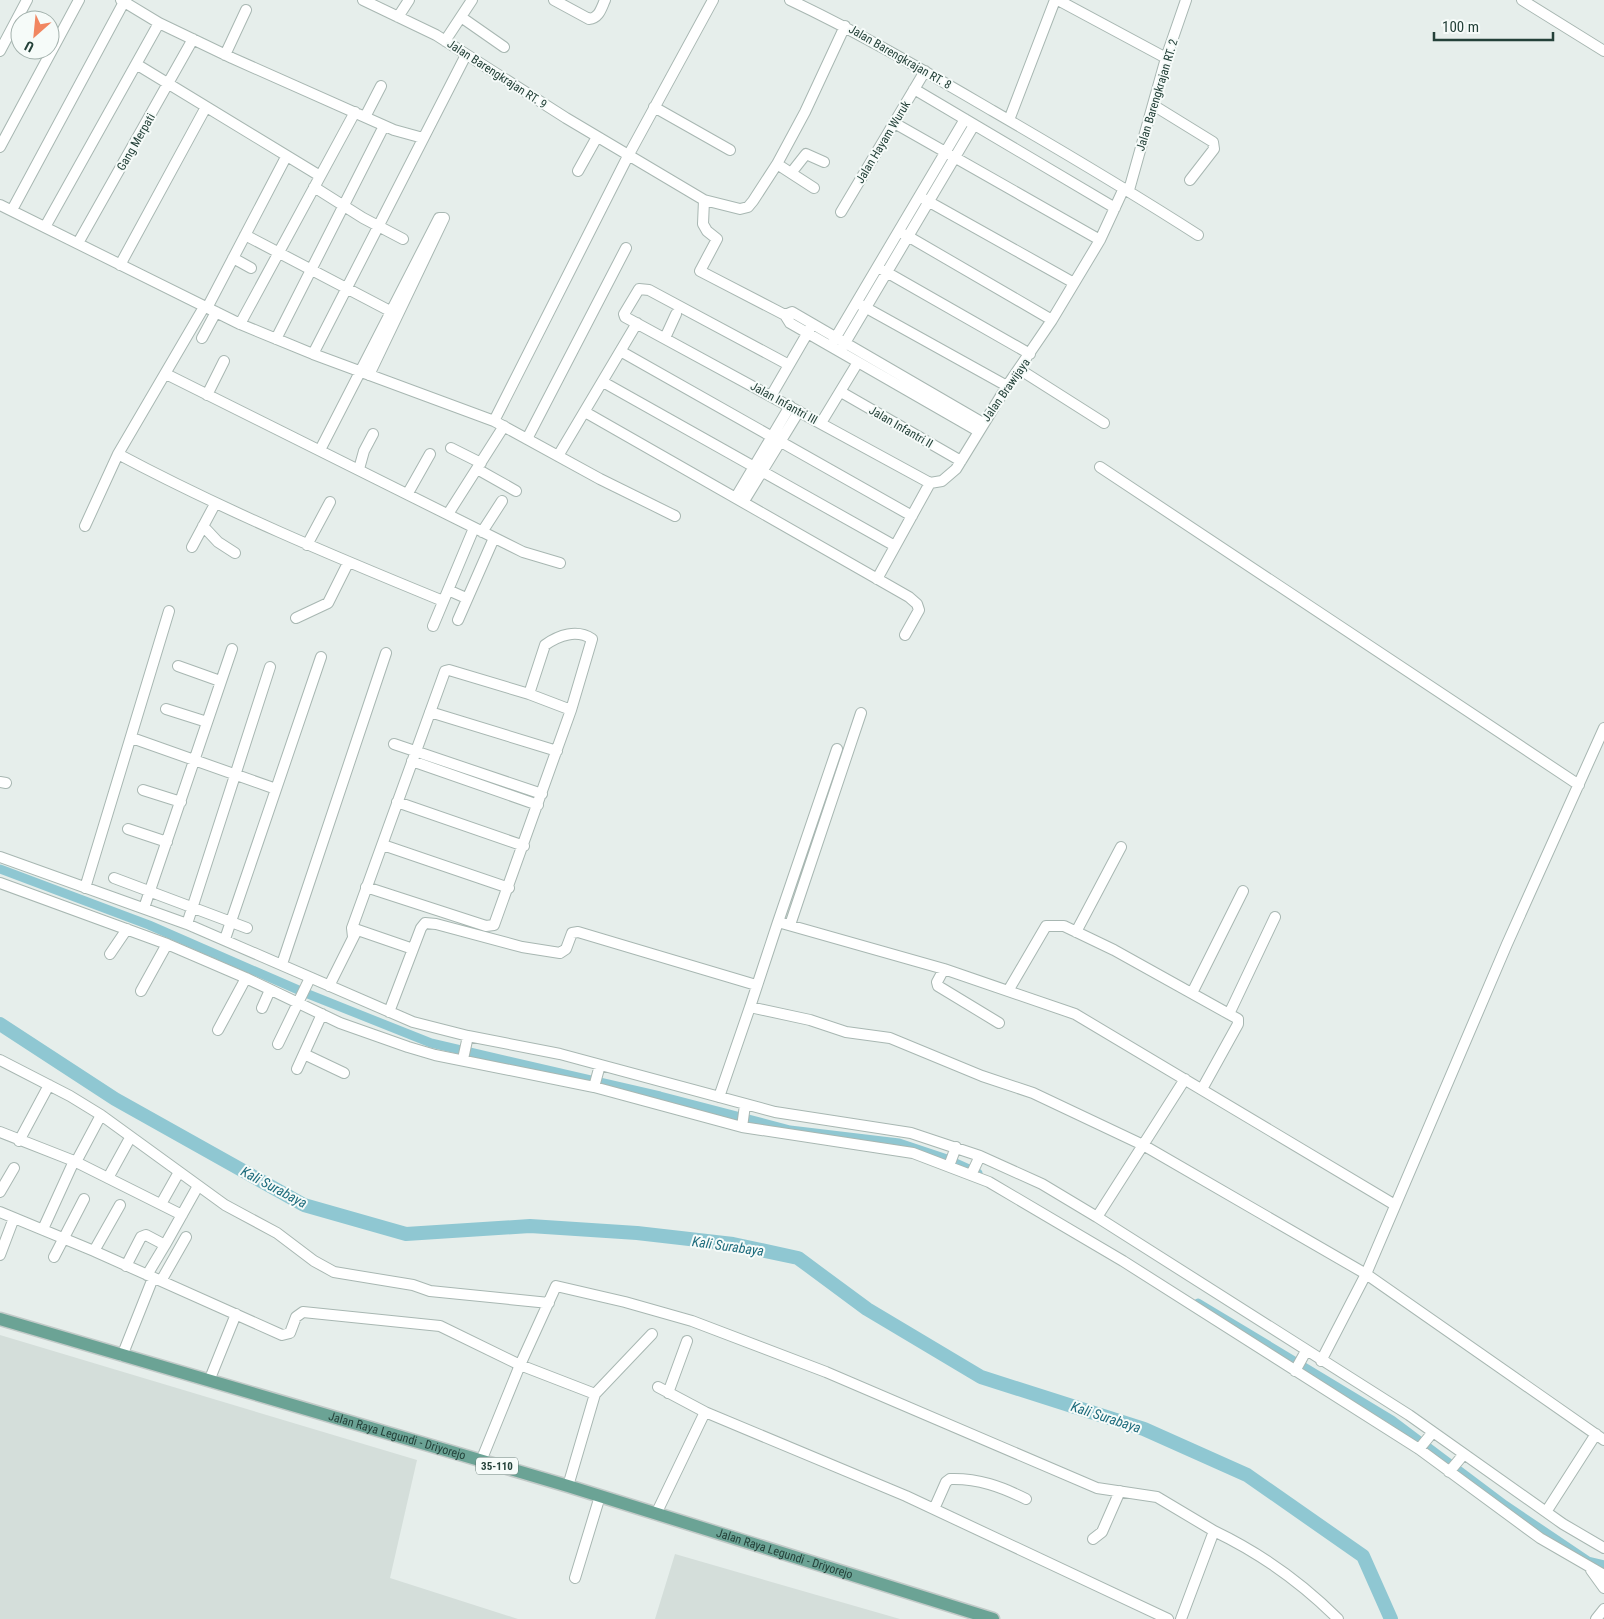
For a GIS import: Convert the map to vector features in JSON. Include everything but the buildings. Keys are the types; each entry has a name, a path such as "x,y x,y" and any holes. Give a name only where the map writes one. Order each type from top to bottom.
{"main road":[{"name":"Jalan Raya Legundi - Driyorejo","path":"0,1319 568,1486 993,1619"}],"street":[{"path":"0,51 27,0"},
{"path":"0,147 79,0"},
{"name":"Jalan Barengkrajan RT. 9","path":"363,0 445,41 597,138 704,200 740,209 748,208 777,164"},
{"path":"398,17 409,0"},
{"path":"445,41 472,0"},
{"path":"554,0 589,19 595,18 605,0"},
{"path":"494,421 628,156 713,0"},
{"name":"Jalan Barengkrajan RT. 8","path":"790,0 845,26 1008,120"},
{"path":"1166,58 1056,0 1008,120 1126,189 1198,236"},
{"name":"Jalan Barengkrajan RT. 2","path":"1126,189 1166,58 1186,0"},
{"path":"1522,0 1604,51"},
{"path":"12,210 122,1 159,23 225,55 384,126 423,138"},
{"path":"225,55 246,10"},
{"path":"461,17 504,48"},
{"path":"45,227 159,23"},
{"path":"814,188 777,164 805,112 845,26"},
{"name":"Gang Merpati","path":"78,243 193,39"},
{"path":"313,354 466,55"},
{"path":"136,64 320,176"},
{"name":"Jalan Hayam Wuruk","path":"841,212 896,124 925,71"},
{"path":"365,117 381,86"},
{"path":"914,89 1115,208"},
{"path":"1153,105 1213,142 1214,149 1190,180"},
{"path":"120,265 206,107"},
{"path":"654,107 730,150"},
{"path":"240,324 355,112"},
{"path":"838,345 970,122"},
{"path":"896,124 1100,240"},
{"path":"276,339 384,126"},
{"path":"578,172 597,138"},
{"path":"791,173 806,154 824,162"},
{"path":"85,526 118,454 166,374 209,309 232,258 286,157"},
{"path":"314,187 378,227 402,239"},
{"name":"Jalan Brawijaya","path":"930,483 942,481 960,461 980,427 1052,320 1100,240 1126,189"},
{"path":"924,199 1074,283"},
{"path":"704,200 703,224 707,231 716,238 700,271 785,315 790,323 810,328 980,427"},
{"path":"0,205 240,324 313,354 494,421 600,479 674,516"},
{"path":"320,450 364,373 444,218 439,218 404,293 390,311 364,373"},
{"path":"904,234 1052,320"},
{"path":"245,235 390,311"},
{"path":"527,438 626,248"},
{"path":"232,258 251,268"},
{"path":"882,270 1030,354"},
{"path":"558,456 622,352 637,323 624,314 642,288 681,306 789,365"},
{"path":"861,305 1007,386"},
{"path":"202,338 209,309"},
{"path":"665,338 676,314"},
{"name":"Jalan Infantri III","path":"637,323 930,483"},
{"path":"770,396 810,328"},
{"path":"838,345 858,362 980,427"},
{"path":"622,352 912,516"},
{"path":"207,395 224,361"},
{"path":"821,423 858,362"},
{"path":"1019,369 1104,423"},
{"path":"166,374 408,493 494,538 534,556 560,563"},
{"path":"603,382 894,546"},
{"name":"Jalan Infantri II","path":"841,392 960,461"},
{"path":"740,499 794,409"},
{"path":"585,412 909,596 919,607 916,617 905,635"},
{"path":"448,514 504,426"},
{"path":"359,470 364,450 374,434"},
{"path":"451,448 516,492"},
{"path":"118,454 216,504 348,563 443,601"},
{"path":"408,493 430,454"},
{"path":"1100,467 1578,785"},
{"path":"877,579 930,483"},
{"path":"434,626 448,590 478,530 502,501"},
{"path":"307,544 330,502"},
{"path":"192,547 216,504"},
{"path":"203,526 218,542 235,553"},
{"path":"458,620 466,598 494,538"},
{"path":"296,618 328,603 348,563"},
{"path":"448,590 466,598"},
{"path":"85,888 169,611"},
{"path":"369,887 491,926 496,920 571,710 593,641 591,637 567,634 545,644 529,694"},
{"path":"144,908 232,649"},
{"path":"282,964 386,653"},
{"path":"226,939 320,657"},
{"path":"178,666 220,681"},
{"path":"187,924 270,666"},
{"path":"329,986 354,931 446,670 529,694 571,710"},
{"path":"166,709 207,722"},
{"path":"430,712 557,751"},
{"path":"790,926 861,713"},
{"path":"1322,1361 1366,1274 1507,944 1604,728"},
{"path":"132,738 194,762 276,789"},
{"path":"394,744 414,757 540,800"},
{"path":"719,1097 837,749"},
{"path":"143,790 181,802"},
{"path":"398,802 524,846"},
{"path":"128,829 167,842"},
{"path":"383,845 509,888"},
{"path":"1076,932 1121,847"},
{"path":"0,857 226,939 282,964 306,978 413,1022 467,1040 560,1054 599,1068 719,1097 744,1108 911,1133 979,1157 1042,1184 1097,1217 1304,1354 1322,1361 1409,1415 1431,1434 1462,1456 1591,1543 1604,1548"},
{"path":"114,878 247,928"},
{"path":"0,883 167,944 246,978 340,1023 408,1047 435,1055 464,1058 595,1087 742,1126 913,1153 972,1173 1017,1197 1296,1369 1420,1448 1540,1538 1590,1569 1604,1575"},
{"path":"1192,993 1243,891"},
{"path":"1229,1014 1275,917"},
{"path":"778,922 1009,989 1075,1014 1185,1079 1204,1086 1395,1205"},
{"path":"390,1012 420,928 425,923 436,924 522,947 560,953 566,949 572,933 576,931 756,985"},
{"path":"1009,989 1045,926 1059,925 1114,950 1229,1014 1239,1022 1204,1086"},
{"path":"110,954 127,929"},
{"path":"354,931 413,949"},
{"path":"141,991 167,944"},
{"path":"944,969 937,982 938,986 998,1023"},
{"path":"218,1030 246,978"},
{"path":"278,1044 298,1002 306,978"},
{"path":"262,1008 270,990"},
{"path":"750,1007 810,1020 846,1032 890,1038 982,1076 1033,1093 1143,1145 1366,1274 1600,1437 1546,1512"},
{"path":"297,1070 322,1014"},
{"path":"464,1058 467,1040"},
{"path":"304,1054 344,1073"},
{"path":"0,1060 101,1115 130,1138 225,1205 277,1233 314,1261 334,1272 356,1278 386,1280 439,1292 549,1303"},
{"path":"595,1087 599,1068"},
{"path":"1097,1217 1185,1079"},
{"path":"19,1141 49,1085"},
{"path":"742,1126 744,1108"},
{"path":"43,1229 75,1162 101,1115"},
{"path":"0,1132 19,1141 36,1144 182,1215"},
{"path":"108,1178 130,1138"},
{"path":"949,1165 955,1150"},
{"path":"972,1173 979,1157"},
{"path":"0,1192 14,1168"},
{"path":"161,1204 179,1172"},
{"path":"122,1356 154,1278 165,1245 198,1186"},
{"path":"54,1257 62,1238 84,1200"},
{"path":"94,1251 120,1205"},
{"path":"0,1212 94,1251 282,1335 290,1332 296,1317 303,1312 440,1326 520,1365 595,1394"},
{"path":"0,1255 14,1218"},
{"path":"126,1266 144,1235 165,1245"},
{"path":"154,1278 186,1237"},
{"path":"481,1461 520,1365 557,1286 692,1322 826,1372 1097,1488 1157,1496 1214,1531 1265,1558 1292,1576 1338,1619"},
{"path":"209,1381 236,1314"},
{"path":"568,1486 595,1394 652,1334"},
{"path":"668,1393 687,1341"},
{"path":"1296,1369 1304,1354"},
{"path":"658,1387 705,1412 934,1509 1168,1619"},
{"path":"656,1514 705,1412"},
{"path":"1420,1448 1431,1434"},
{"path":"1450,1471 1462,1456"},
{"path":"934,1509 946,1482 950,1479 983,1482 1005,1489 1026,1499"},
{"path":"1093,1539 1102,1532 1120,1491"},
{"path":"575,1578 600,1496"},
{"path":"1181,1619 1214,1531"},
{"path":"1590,1569 1604,1588"},
{"path":"1596,1619 1604,1609"}],"shaded area":[{"path":"0,1335 417,1460 390,1578 518,1619 0,1619"},
{"path":"675,1554 900,1619 655,1619"}],"waterway":[{"path":"0,869 149,925 303,992 431,1043 660,1096 790,1130 899,1143 947,1159 978,1173"},
{"name":"Kali Surabaya","path":"0,1024 115,1099 304,1205 406,1234 530,1226 637,1233 733,1244 798,1258 867,1309 981,1377 1144,1429 1247,1475 1363,1556 1391,1619"},
{"path":"1198,1303 1392,1420 1505,1505 1588,1561 1604,1565"}]}
